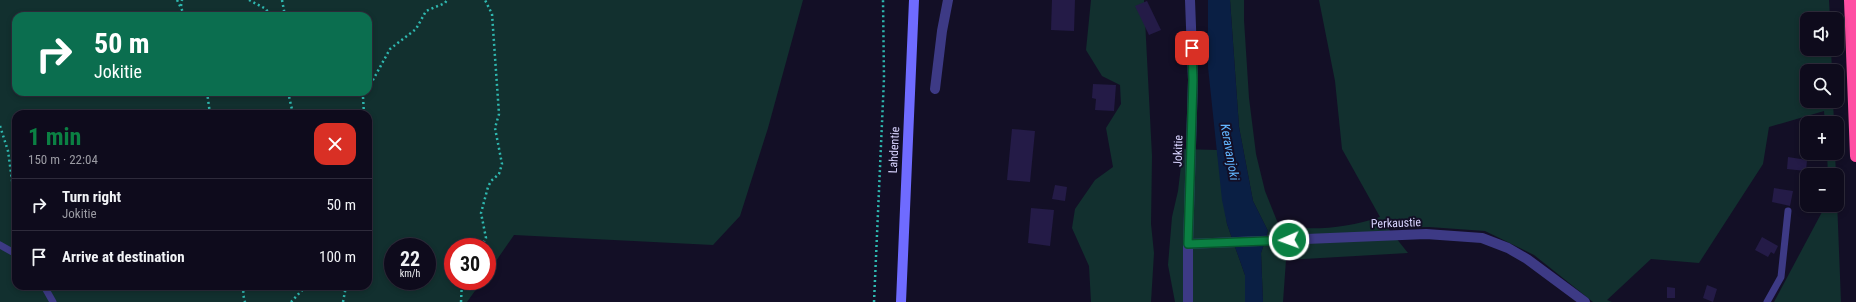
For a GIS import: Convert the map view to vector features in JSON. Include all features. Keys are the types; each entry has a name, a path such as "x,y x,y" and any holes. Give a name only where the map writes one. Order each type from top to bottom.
{"highway":[{"path":"1850,0 1856,156"}],"main road":[{"name":"Lahdentie","path":"901,302 914,0"}],"street":[{"path":"935,89 942,31 948,0"},
{"name":"Jokitie","path":"1188,302 1188,244 1193,80 1190,0"},
{"name":"Perkaustie","path":"1188,244 1426,234 1482,238 1508,248 1527,259 1585,302"}],"lane":[{"path":"1767,302 1781,277 1788,211"},
{"path":"0,245 12,252"},
{"path":"46,290 53,302"}],"path":[{"path":"177,0 183,12"},
{"path":"180,7 182,0"},
{"path":"249,0 266,9 268,12"},
{"path":"282,0 284,12"},
{"path":"372,82 390,50 416,29 426,11 445,3 447,0"},
{"path":"485,0 492,14 499,114 495,128 502,164 498,174 491,181 488,187 481,213 486,238"},
{"name":"Lahdentie","path":"874,302 884,78 883,0"},
{"path":"208,96 209,110"},
{"path":"289,96 292,110"},
{"path":"364,96 364,110"},
{"path":"0,126 8,151 12,180"},
{"path":"244,290 245,302"},
{"path":"291,302 302,290"},
{"path":"343,302 345,290"},
{"path":"461,302 462,290"}],"green space":[{"path":"0,0 803,0 768,128 740,216 713,245 514,235 496,261 496,238 444,238 444,290 476,290 467,302 0,302"},
{"path":"1091,0 1144,0 1152,156 1151,224 1154,253 1151,302 1091,302 1089,266 1072,228 1075,209 1095,180 1113,167 1106,128 1121,104 1120,85 1102,76 1086,50"},
{"path":"1230,0 1244,0 1249,98 1256,154 1265,191 1279,226 1292,228 1330,228 1355,224 1380,217 1342,149 1335,81 1319,0 1829,0 1830,12 1800,12 1800,56 1831,56 1832,64 1800,64 1800,108 1833,108 1834,116 1824,116 1824,111 1807,116 1800,116 1800,118 1769,127 1763,164 1699,263 1651,259 1607,300 1612,302 1593,302 1534,255 1485,231 1429,227 1388,228 1408,253 1286,260 1283,302 1263,302 1261,253 1268,231 1253,201 1239,127"},
{"path":"1181,149 1217,150 1227,224 1245,275 1245,302 1175,302 1168,265 1172,217 1178,191 1181,166"},
{"path":"1827,160 1835,160 1836,168 1828,168"},
{"path":"1822,212 1837,212 1841,302 1774,302"}],"water":[{"name":"Keravanjoki","path":"1208,0 1230,0 1239,127 1253,201 1268,231 1261,253 1263,302 1245,302 1245,275 1227,224 1222,200 1208,67"}],"building":[{"path":"1052,0 1075,0 1074,31 1051,30"},
{"path":"1147,1 1161,30 1149,35 1135,6"},
{"path":"1093,84 1116,85 1114,111 1095,110 1096,99 1092,98"},
{"path":"1012,129 1035,131 1030,182 1007,180"},
{"path":"1788,157 1807,160 1806,168 1800,168 1800,170 1787,169"},
{"path":"1055,185 1067,187 1065,201 1052,199"},
{"path":"1774,188 1793,191 1790,206 1772,202"},
{"path":"1031,208 1054,210 1050,246 1028,243"},
{"path":"1762,237 1778,246 1774,254 1771,252 1768,257 1755,250"},
{"path":"1707,285 1717,289 1713,302 1703,298"},
{"path":"1667,287 1675,288 1675,298 1667,298"}],"route":[{"path":"1192,48 1193,80 1188,244 1289,240"}]}
